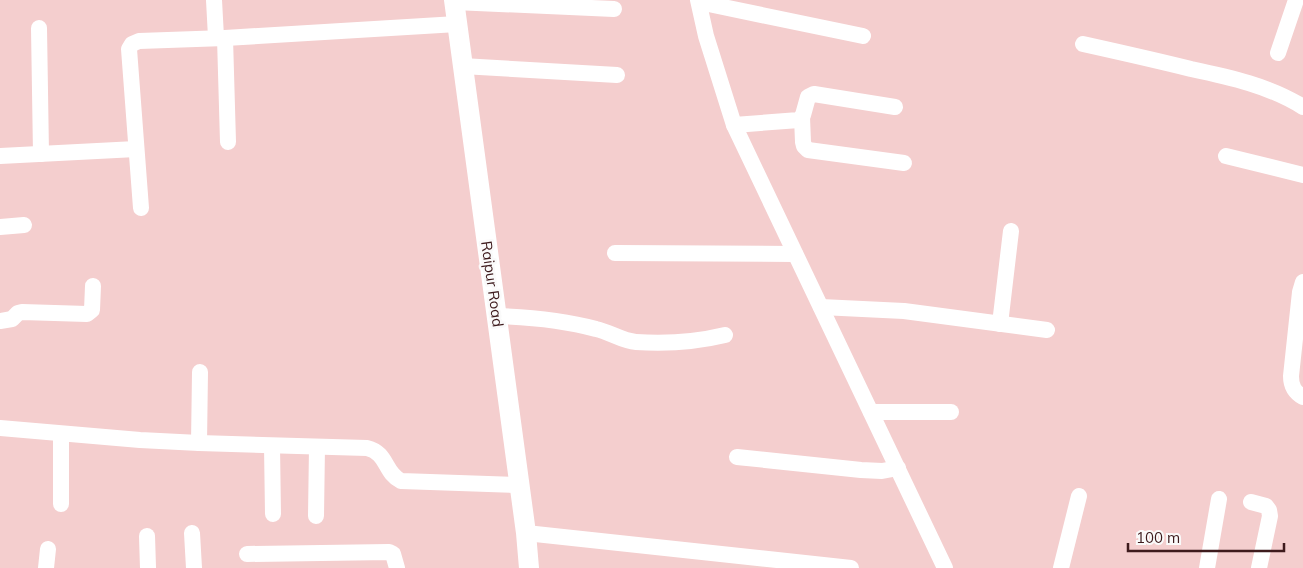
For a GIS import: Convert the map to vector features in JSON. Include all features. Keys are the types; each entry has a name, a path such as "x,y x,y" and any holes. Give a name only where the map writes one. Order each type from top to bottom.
{"main road":[{"name":"Raipur Road","path":"454,1 526,533 529,568"}],"street":[{"path":"214,0 221,38 228,142"},
{"path":"1278,53 1296,0"},
{"path":"454,1 614,9"},
{"path":"863,36 698,1 706,36 734,126 945,568"},
{"path":"141,208 129,49 132,44 139,41 456,24"},
{"path":"40,28 41,154"},
{"path":"1082,44 1220,75 1263,88 1303,107"},
{"path":"462,66 617,75"},
{"path":"895,107 814,94 808,96 802,117 803,142 808,150 904,163"},
{"path":"734,126 794,121 802,117"},
{"path":"0,156 136,149"},
{"path":"1226,156 1303,175"},
{"path":"0,227 24,225"},
{"path":"1000,324 1011,231"},
{"path":"615,253 795,254"},
{"path":"1303,282 1300,292 1291,382 1295,392 1303,397"},
{"path":"0,321 12,319 22,312 87,314 92,310 93,286"},
{"path":"821,307 904,311 1047,330"},
{"path":"496,316 554,320 597,329 619,338 636,342 696,341 724,335"},
{"path":"199,443 200,372"},
{"path":"871,412 951,412"},
{"path":"0,428 199,443 367,448 377,451 394,476 401,481 519,484"},
{"path":"61,434 61,504"},
{"path":"272,446 273,514"},
{"path":"316,516 317,447"},
{"path":"737,457 861,470 882,471 898,468"},
{"path":"1061,568 1079,496"},
{"path":"1207,568 1219,499"},
{"path":"1251,502 1266,506 1270,516 1259,568"},
{"path":"192,533 194,568"},
{"path":"526,533 789,565 850,568"},
{"path":"147,536 148,568"},
{"path":"46,568 48,549"},
{"path":"247,554 389,552 393,554 397,568"}]}
